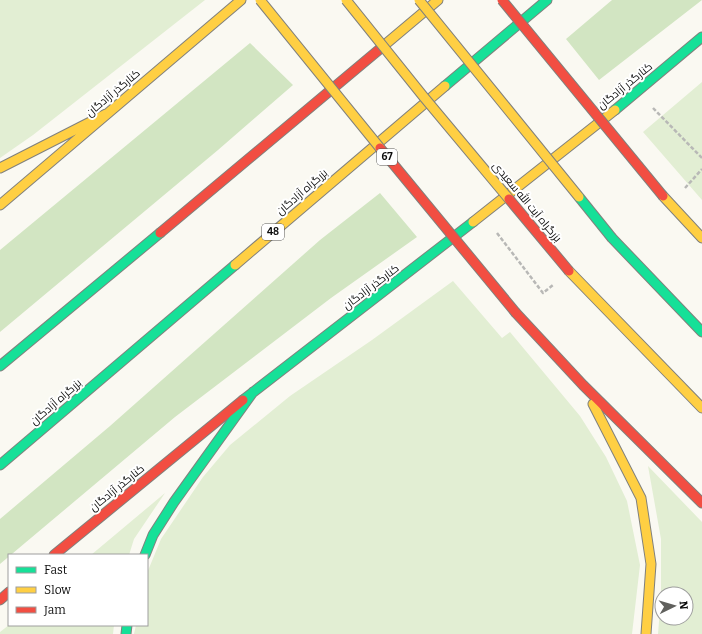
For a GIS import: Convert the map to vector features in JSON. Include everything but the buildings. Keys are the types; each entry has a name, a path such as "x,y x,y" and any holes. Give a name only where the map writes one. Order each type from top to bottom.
{"main road":[{"name":"کنارگذر آزادگان","path":"0,205 241,0"},
{"name":"67","path":"260,0 329,87 516,313 583,385"},
{"name":"بزرگراه آیت الله سعیدی","path":"346,0 423,96 569,271 702,408"},
{"path":"420,0 612,238 702,332"},
{"path":"0,366 438,0"},
{"path":"502,0 663,196 702,238"},
{"name":"بزرگراه آزادگان","path":"0,466 345,170 547,0"},
{"name":"کنارگذر آزادگان","path":"55,554 253,392 483,215 638,92 702,37"},
{"path":"0,168 106,114"},
{"path":"583,385 702,503"},
{"path":"583,385 620,454 641,498 651,564 646,634"},
{"path":"145,554 153,535 174,502 253,392"},
{"path":"0,600 8,593"}],"path":[{"path":"638,92 702,158"},
{"path":"483,215 544,293"}],"green space":[{"path":"0,0 205,0 33,135 0,158"},
{"path":"612,0 702,0 599,80 566,39"},
{"path":"250,43 293,85 218,150 0,332 0,250"},
{"path":"702,82 702,200 643,132"},
{"path":"380,193 417,237 331,298 175,417 12,554 8,554 8,557 0,564 0,519 110,426 320,240"},
{"path":"453,281 502,338 510,332 580,416 606,457 627,501 640,565 632,634 134,634 136,626 148,626 148,571 161,539 203,477 230,445 290,396 372,340"},
{"path":"648,466 702,522 702,634 658,634 659,626 694,626 694,586 661,586 661,539"},
{"path":"165,493 134,539 129,554 92,554"},
{"path":"8,626 114,626 113,634 0,634 0,632"}],"traffic: fast":[{"path":"445,86 547,0"},
{"path":"615,110 702,37"},
{"path":"579,197 612,238"},
{"path":"243,400 473,222"},
{"path":"0,366 160,233"},
{"path":"612,238 702,332"},
{"path":"0,465 235,265"},
{"path":"145,554 153,535 174,502 253,392"},
{"path":"126,634 127,626"}],"traffic: slow":[{"path":"0,205 241,0"},
{"path":"260,0 380,148"},
{"path":"346,0 423,96 509,199"},
{"path":"419,0 579,197"},
{"path":"381,48 438,0"},
{"path":"235,265 445,86"},
{"path":"473,222 615,110"},
{"path":"0,168 106,114"},
{"path":"663,196 702,238"},
{"path":"569,271 702,408"},
{"path":"593,404 641,498 651,564 646,634"}],"traffic: jam":[{"path":"502,0 663,196"},
{"path":"160,233 381,48"},
{"path":"380,148 516,313"},
{"path":"509,199 569,271"},
{"path":"516,313 583,385 702,503"},
{"path":"55,554 243,400"},
{"path":"0,600 8,593"}]}
